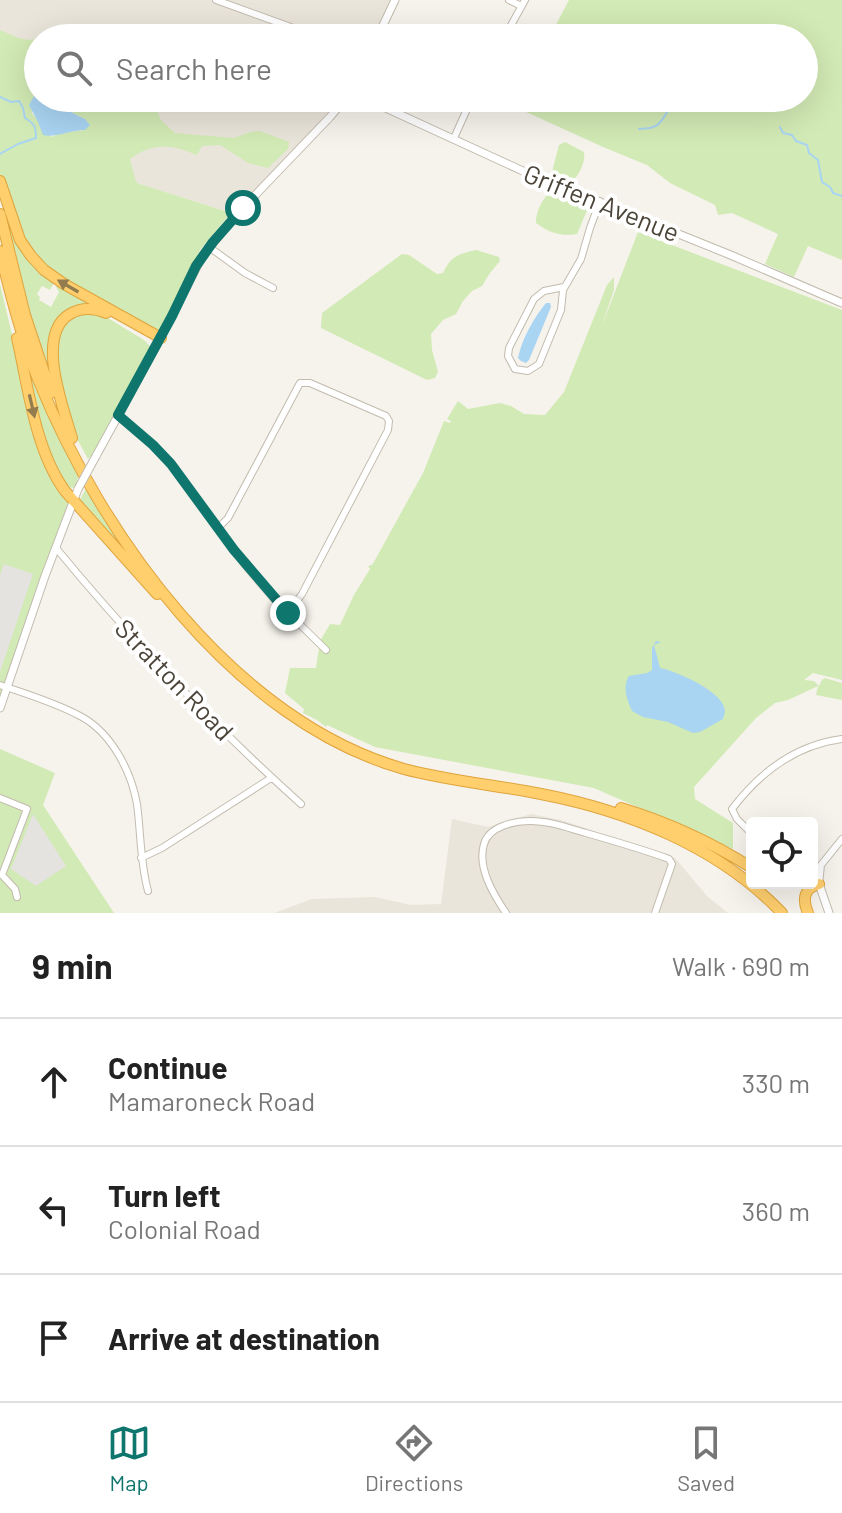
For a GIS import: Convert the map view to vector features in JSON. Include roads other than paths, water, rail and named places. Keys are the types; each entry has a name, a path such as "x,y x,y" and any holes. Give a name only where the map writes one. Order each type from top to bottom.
{"highway":[{"path":"0,181 20,240 44,270 159,340"},
{"path":"0,214 32,341 72,438 114,513 171,593 226,654 266,689 341,738 400,761 536,786 621,808 691,834 746,864"},
{"path":"0,251 20,327 38,379 79,465 139,561 201,637 233,669 313,730 354,751 405,769 556,797 643,823 723,864 782,913"},
{"path":"6,275 8,301 43,448 58,481 176,616 201,637"},
{"path":"72,438 57,386 53,351 55,334 62,320 79,310 98,310 159,340"},
{"path":"621,808 696,841 746,873"},
{"path":"764,889 790,913"},
{"path":"808,913 804,900 809,889"}],"street":[{"path":"216,0 284,24"},
{"path":"384,24 395,0"},
{"path":"509,0 523,3 512,24"},
{"path":"0,708 4,686 73,500 196,266 239,212 334,112"},
{"name":"Griffen Avenue","path":"396,112 525,172 842,303"},
{"path":"454,138 466,112"},
{"path":"564,287 544,291 534,299 509,348 508,356 515,369 528,371 539,364 561,310 564,287 581,259 600,201"},
{"path":"209,247 245,273 273,288"},
{"path":"218,528 228,518 300,383 305,382 383,414 389,421 388,430 358,489 302,594 288,613"},
{"path":"118,415 171,464 245,565 326,650"},
{"name":"Stratton Road","path":"56,548 122,626 271,778 301,804"},
{"path":"4,686 83,718 100,730 121,758 134,793 148,891"},
{"path":"746,828 732,809 759,778 778,763 814,744 842,739"},
{"path":"141,858 162,848 271,778"},
{"path":"0,798 27,809 2,875 15,889 17,897"},
{"path":"506,913 485,873 482,854 485,839 495,829 529,820 552,823 669,859 672,864 655,913"},
{"path":"818,865 842,839"},
{"path":"818,886 829,913"}],"water":[{"path":"33,112 71,112 90,125 85,130 43,135"},
{"path":"546,303 550,303 551,307 526,363 518,358 520,351 529,329"},
{"path":"656,641 661,642 654,645 660,668 686,677 714,694 724,707 723,719 693,733 632,711 626,694 627,680 629,676 652,670 652,648"}],"waterway":[{"path":"0,97 11,102 19,101 25,118 36,131 36,138 0,154"},
{"path":"639,129 656,126 667,112"},
{"path":"780,127 783,133 807,145 809,153 818,160 822,182 833,193 842,196"}]}
